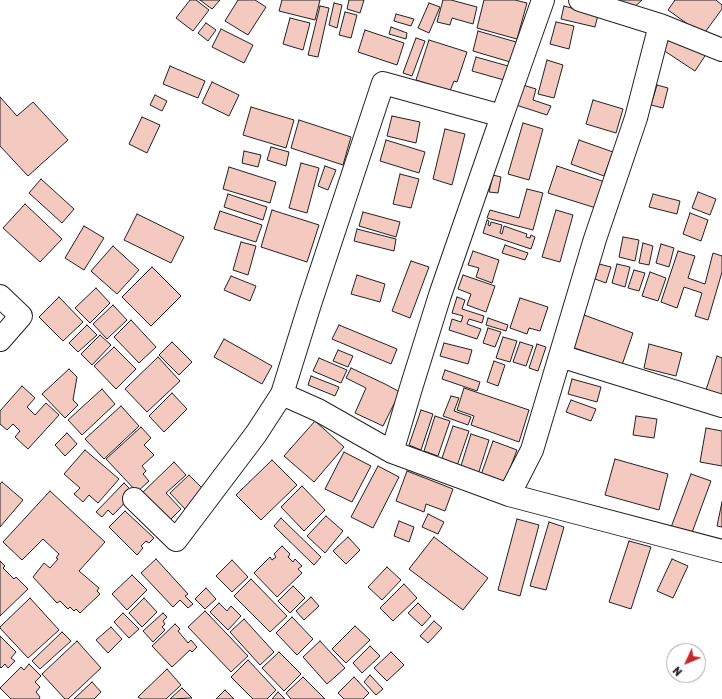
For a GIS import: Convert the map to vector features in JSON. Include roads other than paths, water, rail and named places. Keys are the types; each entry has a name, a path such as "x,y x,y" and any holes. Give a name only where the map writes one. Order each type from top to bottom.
{"street":[{"path":"392,452 440,295 543,0"},
{"path":"580,0 660,25 722,50"},
{"path":"509,495 532,450 595,239 636,118 660,25"},
{"path":"134,499 176,540 256,434 282,394 383,83 502,116"},
{"path":"0,296 21,316 0,340"},
{"path":"560,356 722,406"},
{"path":"282,394 318,410 392,452 509,495 722,551"}]}
